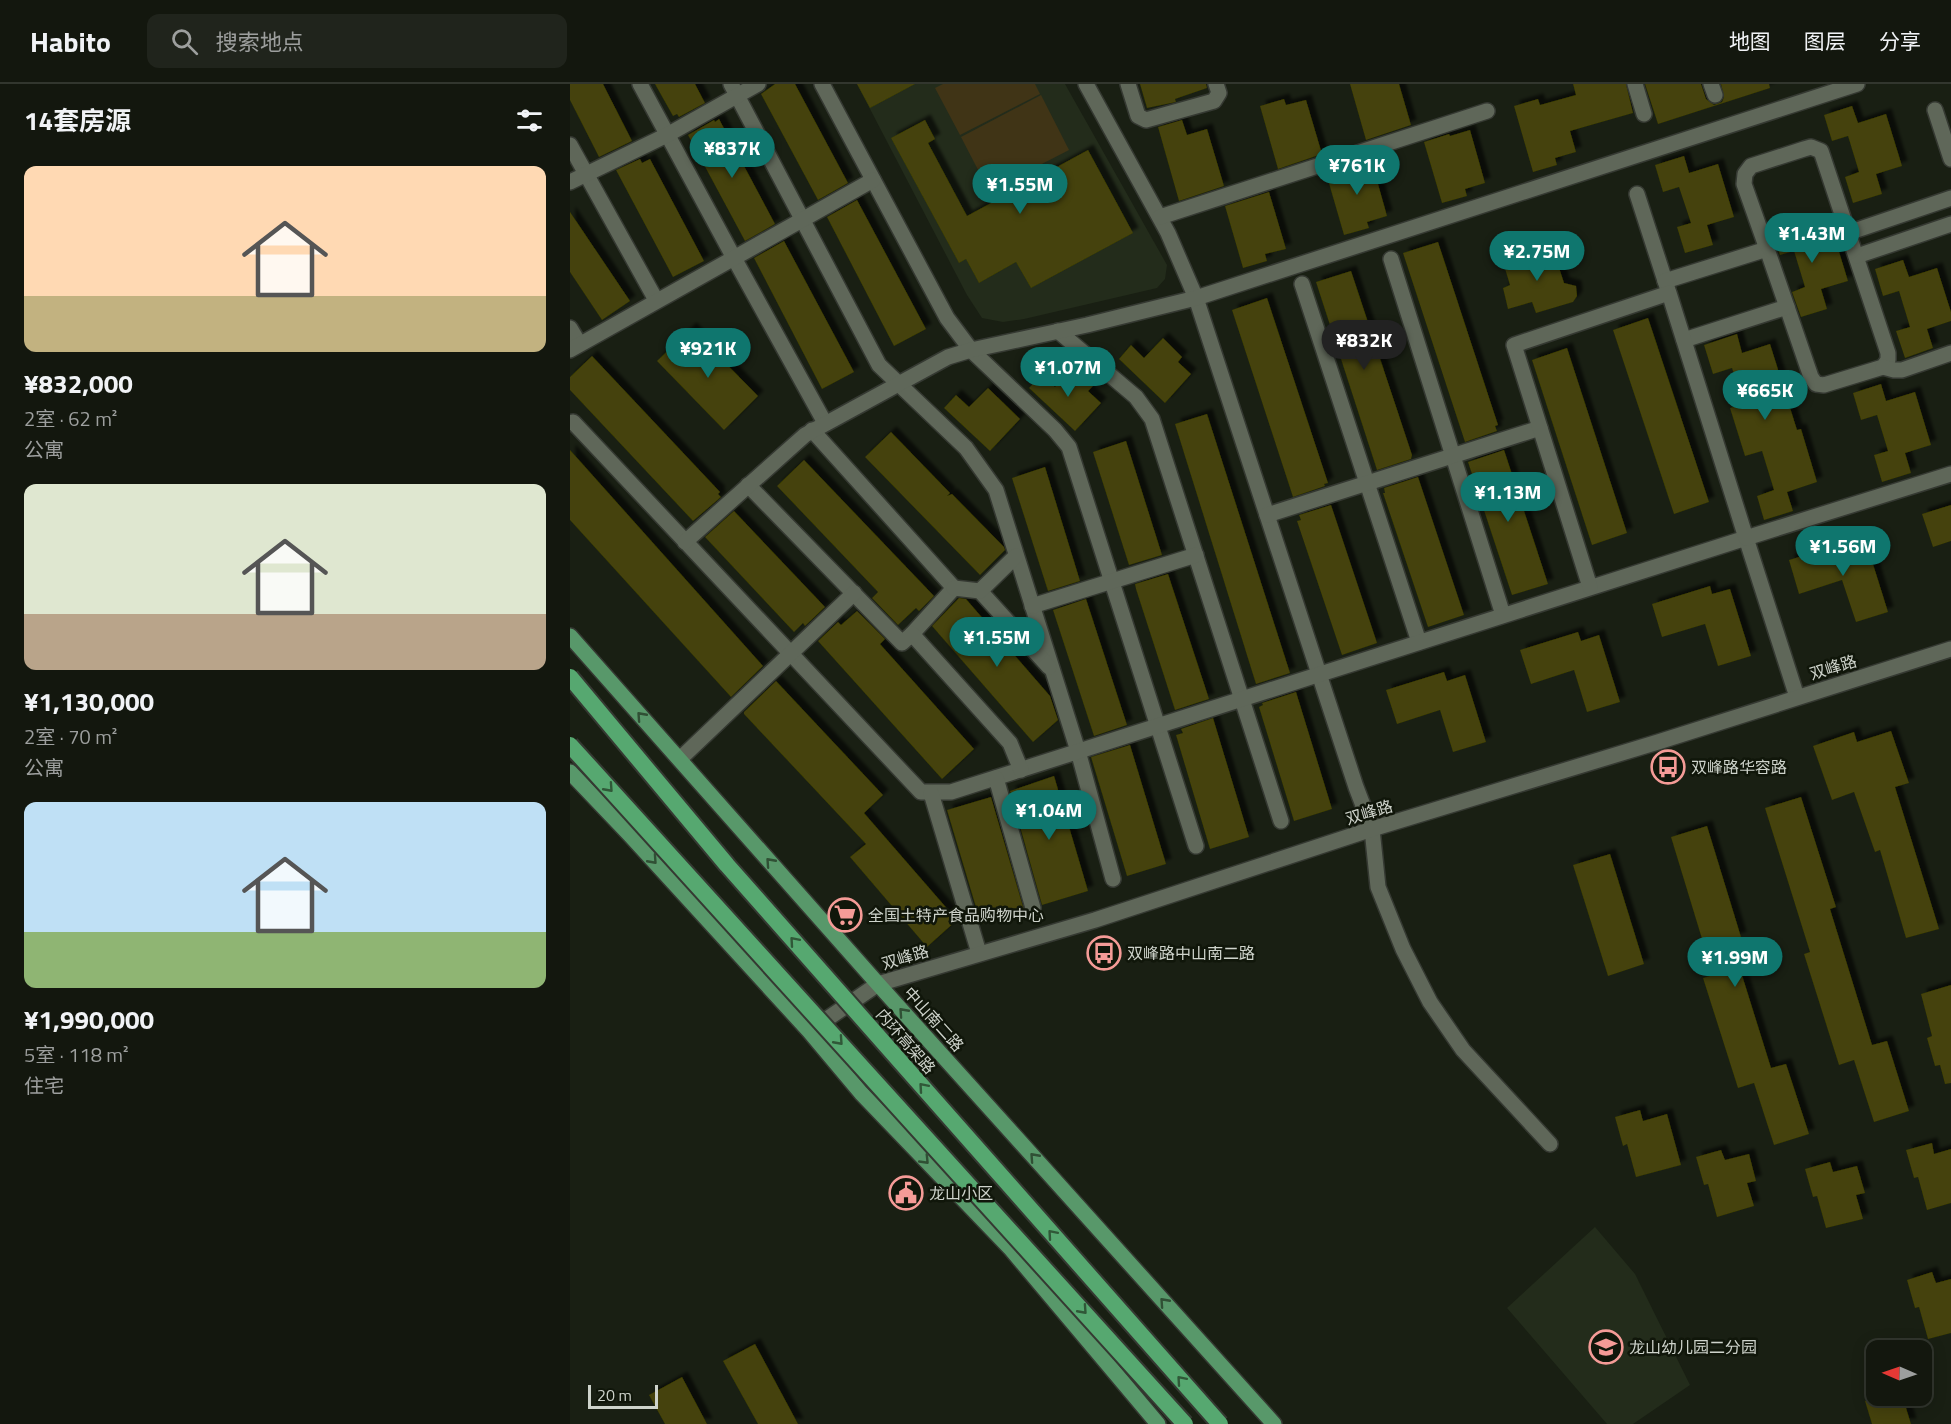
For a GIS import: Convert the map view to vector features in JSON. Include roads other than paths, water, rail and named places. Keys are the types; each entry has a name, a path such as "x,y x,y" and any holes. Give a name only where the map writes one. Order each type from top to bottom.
{"highway":[{"name":"内环高架路","path":"570,677 727,865 1220,1424"},
{"path":"570,745 1185,1424"}],"main road":[{"name":"中山南二路","path":"570,636 878,984 1274,1424"},
{"path":"570,772 809,1031 861,1093 1010,1248 1158,1424"}],"street":[{"path":"640,84 734,258 819,426 954,588 980,591 1052,671"},
{"path":"570,182 667,135 734,90 758,84"},
{"path":"822,84 946,318 971,350 1055,430 1069,447 1196,846"},
{"path":"1086,84 1160,218 1183,264 1196,298 1372,829 1378,887 1403,949 1430,1002 1463,1050 1550,1144"},
{"path":"1128,84 1138,116 1146,120 1214,100 1219,93 1216,84"},
{"path":"1635,84 1644,114"},
{"path":"685,542 748,484 819,426 948,357 1196,298 1857,84"},
{"path":"734,90 879,365 966,448 996,490 1078,751 1113,879"},
{"path":"1935,110 1951,159"},
{"path":"1160,218 1487,111"},
{"path":"570,145 656,300"},
{"path":"1883,367 1888,360 1888,353 1821,151 1812,147 1804,148 1750,166 1745,174 1744,184 1811,377 1816,384 1824,385 1883,367 1902,370 1951,353"},
{"path":"570,328 575,346 873,180"},
{"path":"1637,194 1797,697"},
{"path":"1848,233 1951,198"},
{"path":"1857,256 1951,224"},
{"path":"1590,587 1514,345 1767,249"},
{"path":"1391,259 1503,615"},
{"path":"1302,284 1419,642"},
{"path":"1684,340 1787,307"},
{"path":"1058,331 1136,398 1152,419 1281,821"},
{"path":"573,422 921,792 932,793 951,792 996,778 1319,673 1951,474"},
{"path":"1267,515 1540,428"},
{"path":"748,484 902,643 954,588"},
{"path":"1032,606 1196,555"},
{"path":"980,591 1016,556"},
{"path":"680,759 854,593"},
{"path":"912,634 1010,742 1021,770"},
{"name":"双峰路","path":"809,1031 878,984 1095,920 1372,829 1646,746 1951,649"},
{"path":"996,778 1033,908"},
{"path":"932,793 979,953"}],"place":[{"name":"双峰路华容路","path":"1668,767"},
{"name":"全国土特产食品购物中心","path":"845,915"},
{"name":"双峰路中山南二路","path":"1104,953"},
{"name":"龙山小区","path":"906,1193"},
{"name":"龙山幼儿园二分园","path":"1606,1347"}]}
